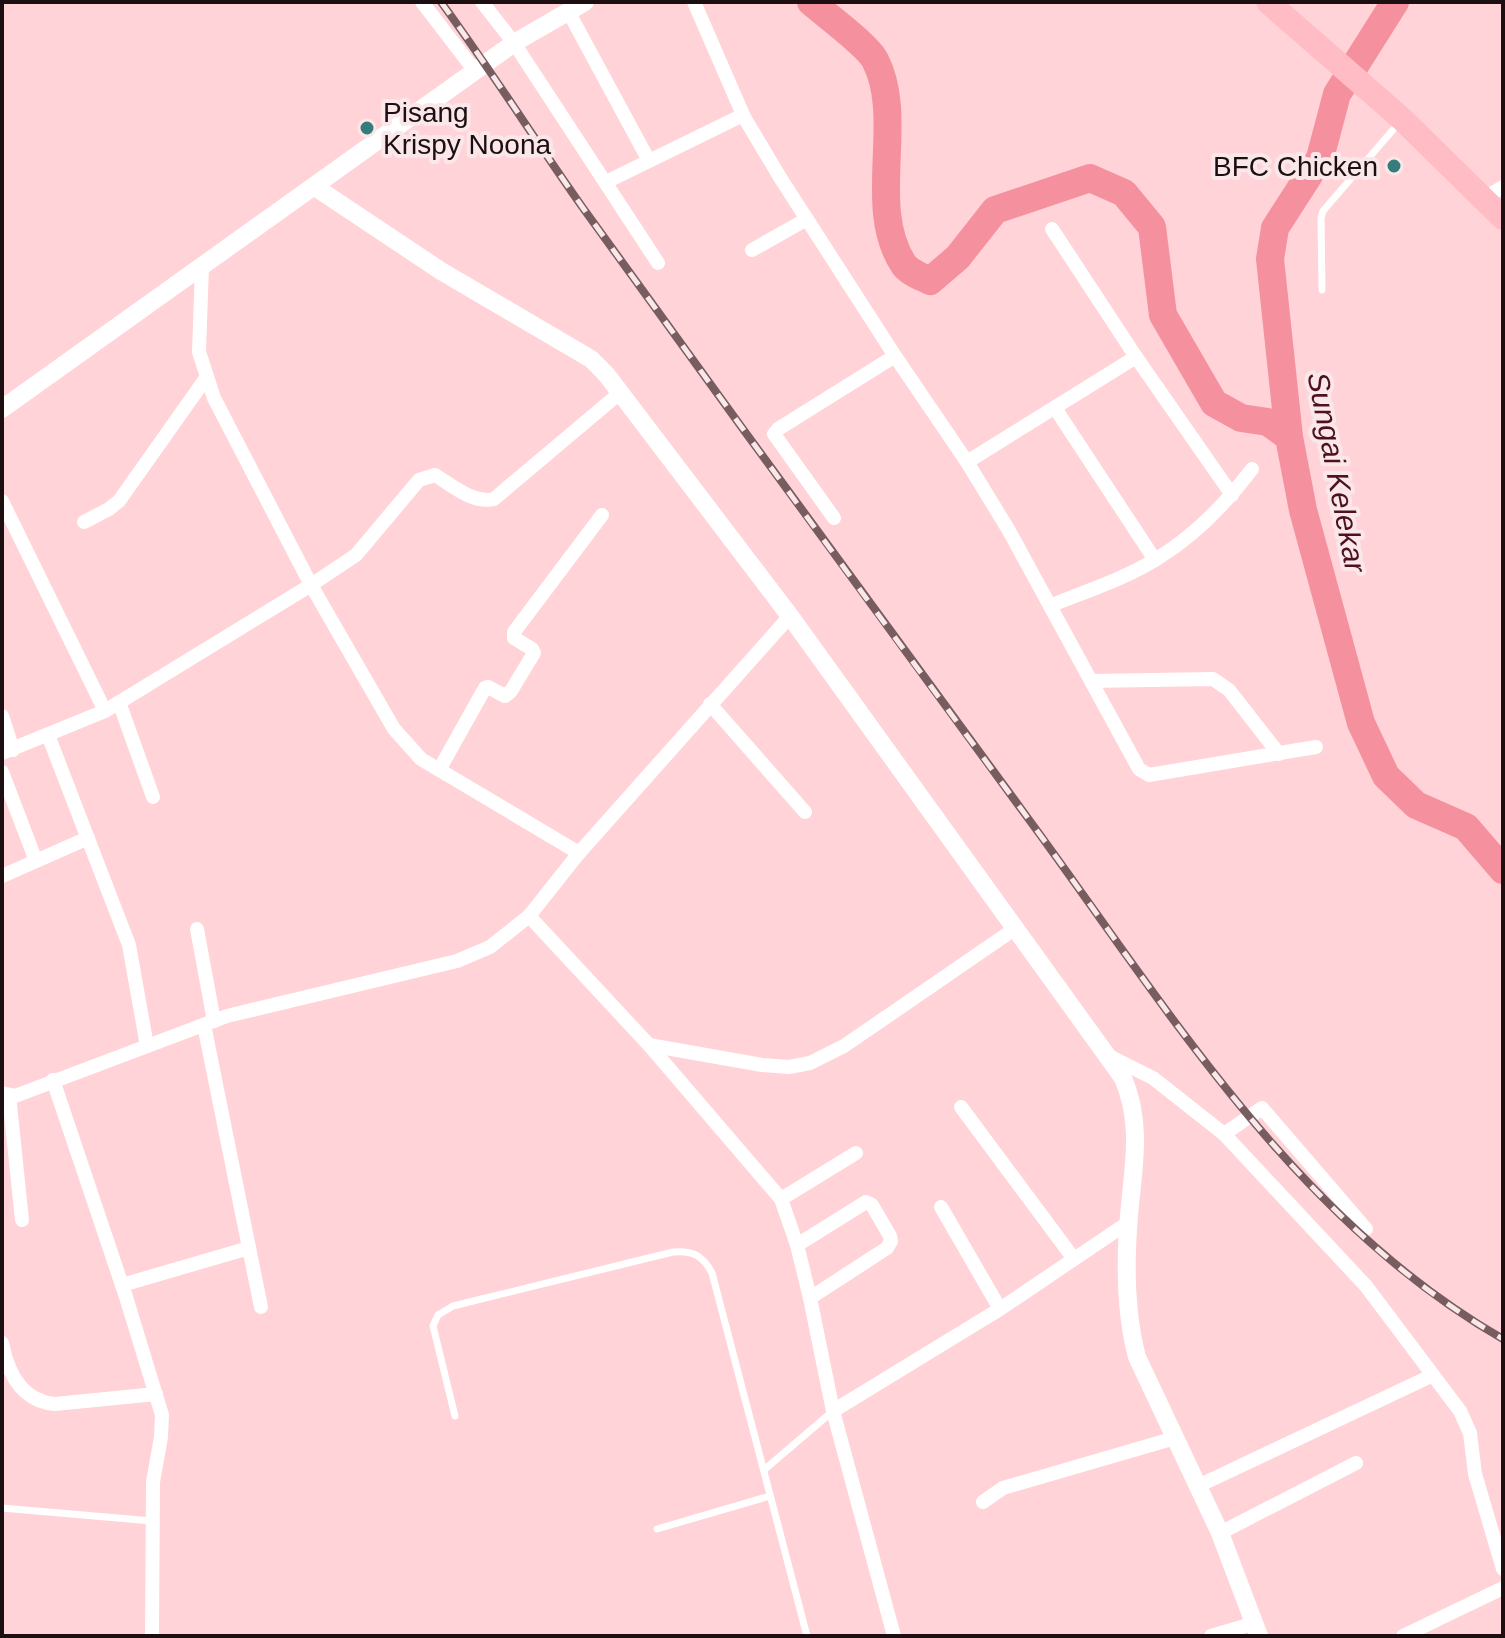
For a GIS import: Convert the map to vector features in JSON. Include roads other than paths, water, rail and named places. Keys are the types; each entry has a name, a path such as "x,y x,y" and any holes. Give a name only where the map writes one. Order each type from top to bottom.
{"highway":[{"path":"1268,2 1402,119 1494,193 1503,218"}],"street":[{"path":"422,2 475,71"},
{"path":"482,2 514,43 658,263"},
{"path":"2,409 514,43 585,2"},
{"path":"694,2 743,115 895,356 967,462 1050,606 1132,759 1143,773 1149,775 1316,747"},
{"path":"568,11 648,159"},
{"path":"606,182 743,115"},
{"path":"315,187 441,271 591,359 621,392 790,616 1123,1078 1132,1100 1137,1131 1129,1222 1129,1326 1137,1357 1220,1533 1257,1630 1211,1636"},
{"path":"752,250 807,219"},
{"path":"1052,229 1232,495"},
{"path":"202,266 199,352 206,378 311,585 394,729 421,759 579,853"},
{"path":"834,518 775,438 775,433 895,356"},
{"path":"967,462 1136,357"},
{"path":"84,522 109,509 127,492 206,378"},
{"path":"2,716 8,751 105,711 356,555 419,480 435,475 475,499 494,499 621,392"},
{"path":"1055,408 1155,560"},
{"path":"1050,606 1155,560 1173,549 1232,495 1252,469"},
{"path":"2,501 105,711"},
{"path":"439,770 485,688 505,696 511,691 534,653 514,638 514,632 602,515"},
{"path":"22,1220 6,1094 15,1096 209,1023 473,956 490,947 529,916 579,853 790,616"},
{"path":"1091,681 1213,679 1229,690 1279,754"},
{"path":"119,702 153,797"},
{"path":"710,704 805,812"},
{"path":"48,735 129,945 147,1046"},
{"path":"2,772 36,861"},
{"path":"2,876 88,838"},
{"path":"529,916 649,1045 781,1199 797,1245 833,1411 894,1636"},
{"path":"649,1045 762,1065 789,1067 810,1063 844,1046 1016,928"},
{"path":"197,929 209,1023 261,1307"},
{"path":"1109,1056 1153,1078 1224,1134 1366,1286 1460,1411 1470,1433 1475,1474 1503,1569"},
{"path":"53,1080 122,1285 156,1394 162,1424 153,1482 152,1636"},
{"path":"961,1107 1074,1259"},
{"path":"1224,1134 1262,1108 1366,1229"},
{"path":"781,1199 856,1153"},
{"path":"797,1245 866,1202 872,1205 890,1236 887,1248 810,1298"},
{"path":"941,1207 1000,1309"},
{"path":"833,1411 1000,1309 1129,1222"},
{"path":"122,1285 249,1248"},
{"path":"2,1343 4,1360 22,1390 40,1402 55,1404 156,1394"},
{"path":"1198,1486 1431,1376"},
{"path":"983,1502 1003,1488 1175,1438"},
{"path":"1220,1533 1356,1463"},
{"path":"1403,1636 1503,1588"}],"lane":[{"path":"1322,290 1323,211 1402,119"},
{"path":"455,1416 433,1326 438,1315 453,1306 687,1250 698,1254 712,1273 807,1636"},
{"path":"764,1470 833,1411"},
{"path":"657,1529 770,1496"},
{"path":"2,1508 152,1521"}],"waterway":[{"path":"811,2 871,54 884,83 888,135 887,217 893,242 906,268 930,281 958,257 995,210 1090,178 1124,193 1152,227 1163,315 1214,403 1241,418 1268,422 1289,437"},
{"name":"Sungai Kelekar","path":"1395,2 1337,94 1320,158 1275,228 1270,259 1289,437 1303,510 1361,723 1386,776 1416,805 1466,827 1503,870"}],"railway":[{"path":"441,2 694,362 1185,1036 1240,1106 1298,1172 1361,1234 1429,1290 1503,1339"}],"place":[{"name":"Pisang Krispy Noona","path":"367,128"},
{"name":"BFC Chicken","path":"1394,166"}]}
